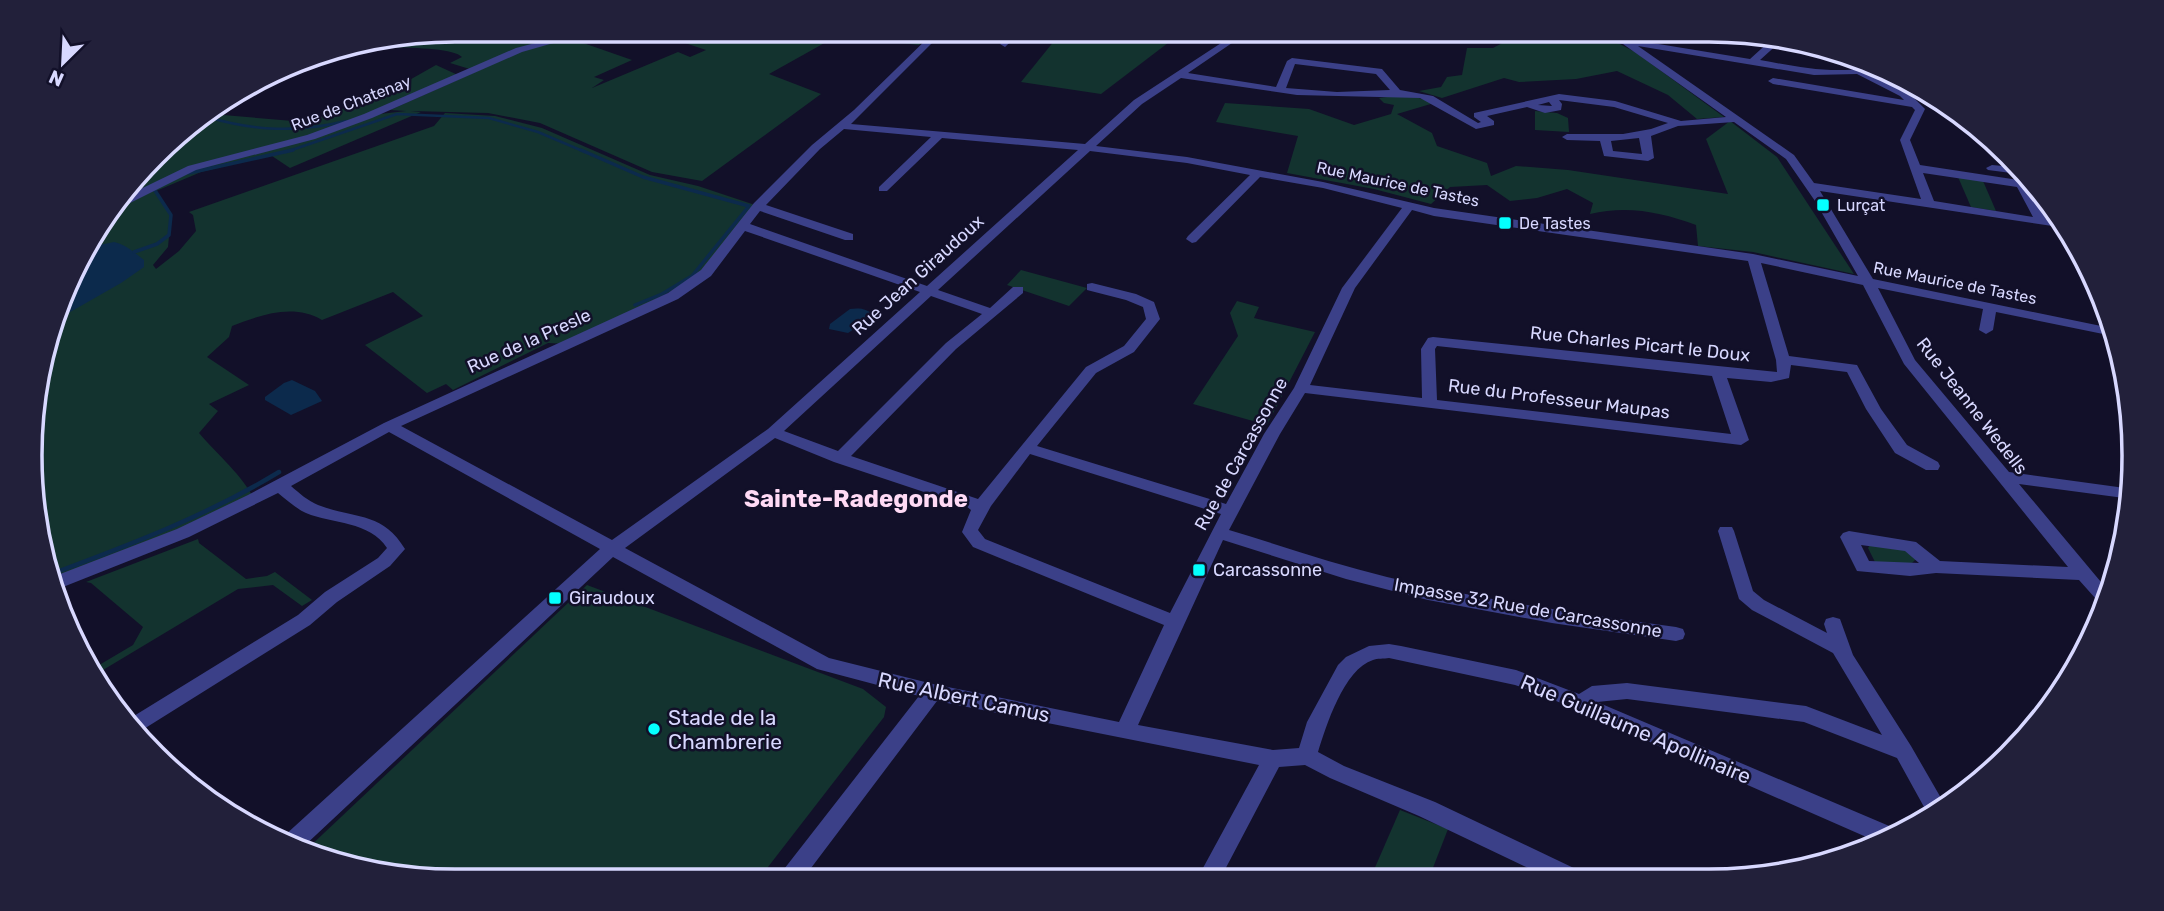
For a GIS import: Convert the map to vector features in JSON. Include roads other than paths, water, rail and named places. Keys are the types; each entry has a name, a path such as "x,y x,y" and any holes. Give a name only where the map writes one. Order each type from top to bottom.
{"street":[{"name":"Rue de Chatenay","path":"132,198 192,168 311,137 368,116 519,50 549,42"},
{"name":"Rue de la Presle","path":"62,581 183,533 388,426 673,296 706,273 758,206 816,147 842,126 929,42"},
{"name":"Rue Jean Giraudoux","path":"297,838 581,575 773,432 1138,102 1228,42"},
{"name":"Rue Jeanne Wedells","path":"1629,42 1639,46 1790,157 1869,283 1902,350 2098,592"},
{"path":"1639,46 1814,72 1860,71 1904,94 1918,104 1920,114 1905,140 1929,205"},
{"path":"1752,62 1769,47"},
{"path":"1280,91 1292,61 1379,71 1397,92"},
{"path":"1177,74 1280,91 1360,96 1397,92 1424,96 1462,115 1478,115 1525,103 1537,109 1557,108 1558,104 1550,98 1615,104 1676,123"},
{"path":"1773,82 1918,104"},
{"path":"1567,137 1605,139 1676,123 1735,119"},
{"name":"Rue Maurice de Tastes","path":"842,126 1088,148 1188,160 1499,222 1753,258 2102,330"},
{"path":"1605,139 1608,154 1648,158 1645,132"},
{"path":"883,189 940,135"},
{"path":"1915,168 2020,184"},
{"path":"1992,168 2007,170"},
{"path":"1192,239 1258,173"},
{"path":"1811,187 1929,205 2043,216"},
{"path":"2026,191 2043,216"},
{"path":"758,206 849,237"},
{"name":"Rue de Carcassonne","path":"1125,731 1230,511 1301,388 1349,288 1386,247 1409,206"},
{"path":"743,226 992,313"},
{"path":"1753,258 1783,360 1852,368 1874,409 1901,449 1932,466"},
{"path":"1092,287 1131,297 1149,305 1153,319 1129,349 1091,370 979,509 970,531 979,543 1175,622"},
{"path":"840,458 951,346 1018,290"},
{"path":"1986,330 1990,308"},
{"name":"Rue Charles Picart le Doux","path":"1430,402 1428,349 1433,341 1771,378 1784,375 1783,360"},
{"name":"Rue du Professeur Maupas","path":"1301,388 1741,440 1718,372"},
{"name":"Rue Albert Camus","path":"388,426 824,664 933,692 1125,731 1273,758 1307,756"},
{"path":"773,432 840,458 972,502 979,509"},
{"path":"1027,448 1230,511"},
{"path":"2004,477 2120,492"},
{"path":"140,722 304,620 331,597 384,562 396,549 391,540 363,521 311,509 279,485"},
{"path":"1726,531 1745,593 1758,605 1839,648"},
{"name":"Impasse 32 Rue de Carcassonne","path":"1219,533 1346,573 1427,593 1676,634"},
{"path":"1936,566 2082,574"},
{"path":"1833,624 1839,648 1932,803"},
{"name":"Rue Guillaume Apollinaire","path":"1307,756 1317,722 1345,670 1369,653 1401,653 1516,678 1879,832"},
{"path":"1582,704 1592,694 1627,691 1786,710 1806,714 1904,752"},
{"path":"797,869 933,692"},
{"path":"1307,756 1553,869"},
{"path":"1213,869 1273,758"}],"water":[{"path":"114,242 126,247 144,260 144,267 67,314 73,297 100,245"},
{"path":"850,309 866,310 872,317 848,333 829,329 830,324"},
{"path":"292,380 315,391 322,401 291,415 265,400 265,397"}],"waterway":[{"path":"290,151 397,114 489,118 538,132 585,152"},
{"path":"216,119 276,129 346,121"},
{"path":"581,150 643,177 749,206 692,276 662,294 635,305"},
{"path":"189,173 290,151"},
{"path":"134,252 157,244 169,235 171,215 154,189"},
{"path":"59,571 197,515 279,472"}],"place":[{"name":"Lurçat","path":"1823,205"},
{"name":"De Tastes","path":"1505,223"},
{"name":"Carcassonne","path":"1199,570"},
{"name":"Giraudoux","path":"555,598"},
{"name":"Stade de la Chambrerie","path":"654,729"}],"district":[{"name":"Sainte-Radegonde","path":"856,499"}]}
